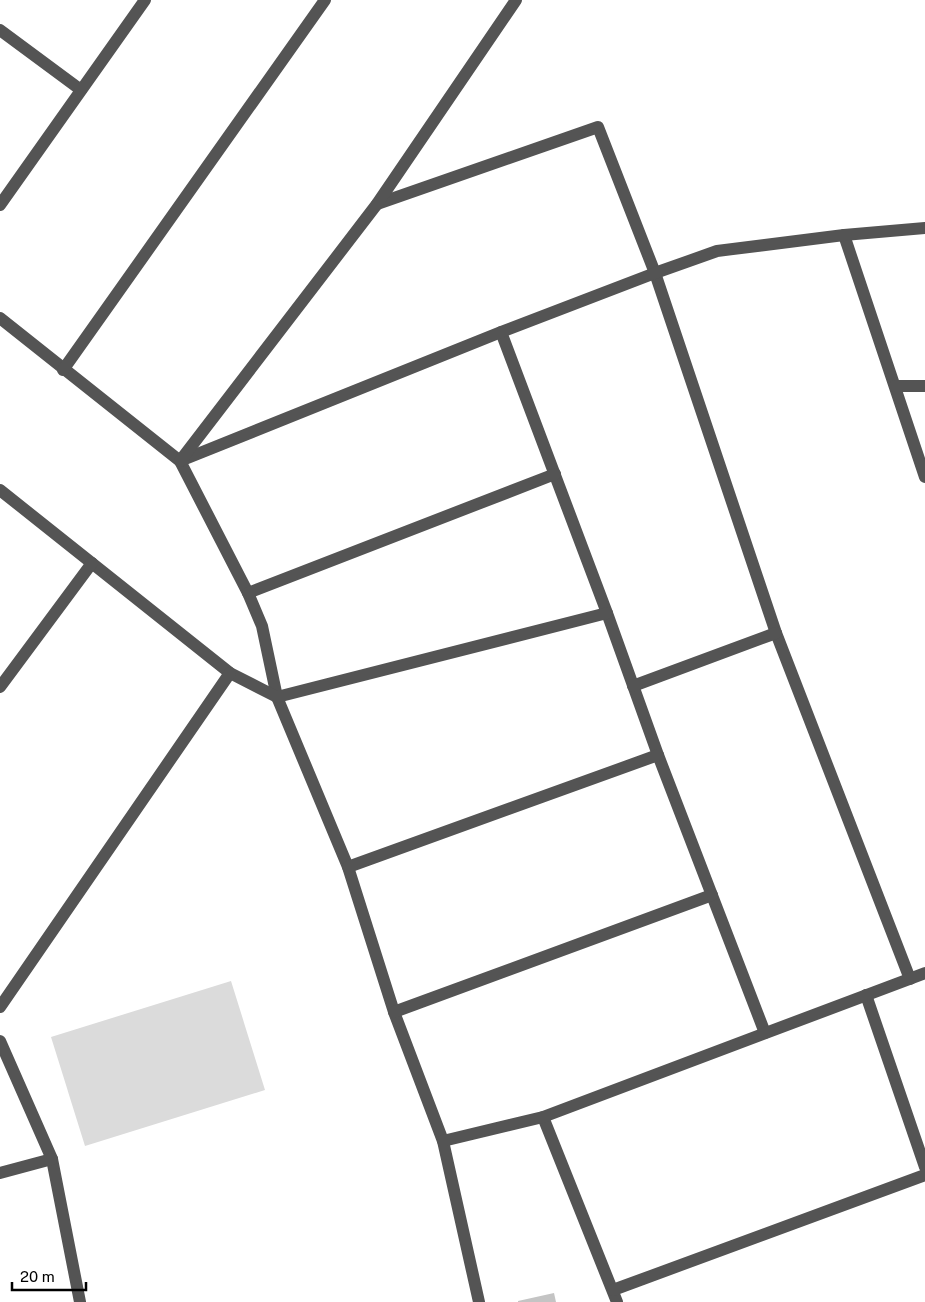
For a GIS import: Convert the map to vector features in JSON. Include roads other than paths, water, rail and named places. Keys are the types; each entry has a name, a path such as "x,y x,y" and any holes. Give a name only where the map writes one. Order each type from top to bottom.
{"street":[{"path":"0,205 145,0"},
{"path":"64,370 325,0"},
{"path":"180,461 377,204 516,0"},
{"path":"0,30 81,90"},
{"path":"377,204 598,127 656,273 776,633 910,979"},
{"path":"180,461 501,332 717,251 844,234 925,228"},
{"path":"844,234 925,477"},
{"path":"0,318 180,461 248,593 262,626 277,697 348,867 394,1012 443,1141 479,1302"},
{"path":"501,332 607,613 658,755 765,1032"},
{"path":"895,386 925,386"},
{"path":"248,593 555,474"},
{"path":"0,490 230,673 277,697 607,613"},
{"path":"0,687 92,563"},
{"path":"633,686 776,633"},
{"path":"0,1007 230,673"},
{"path":"348,867 658,755"},
{"path":"394,1012 712,895"},
{"path":"443,1141 543,1118 765,1032 925,973"},
{"path":"866,995 925,1166"},
{"path":"0,1041 52,1160 80,1302"},
{"path":"543,1118 617,1302"},
{"path":"0,1172 52,1160"},
{"path":"612,1290 925,1175"}]}
